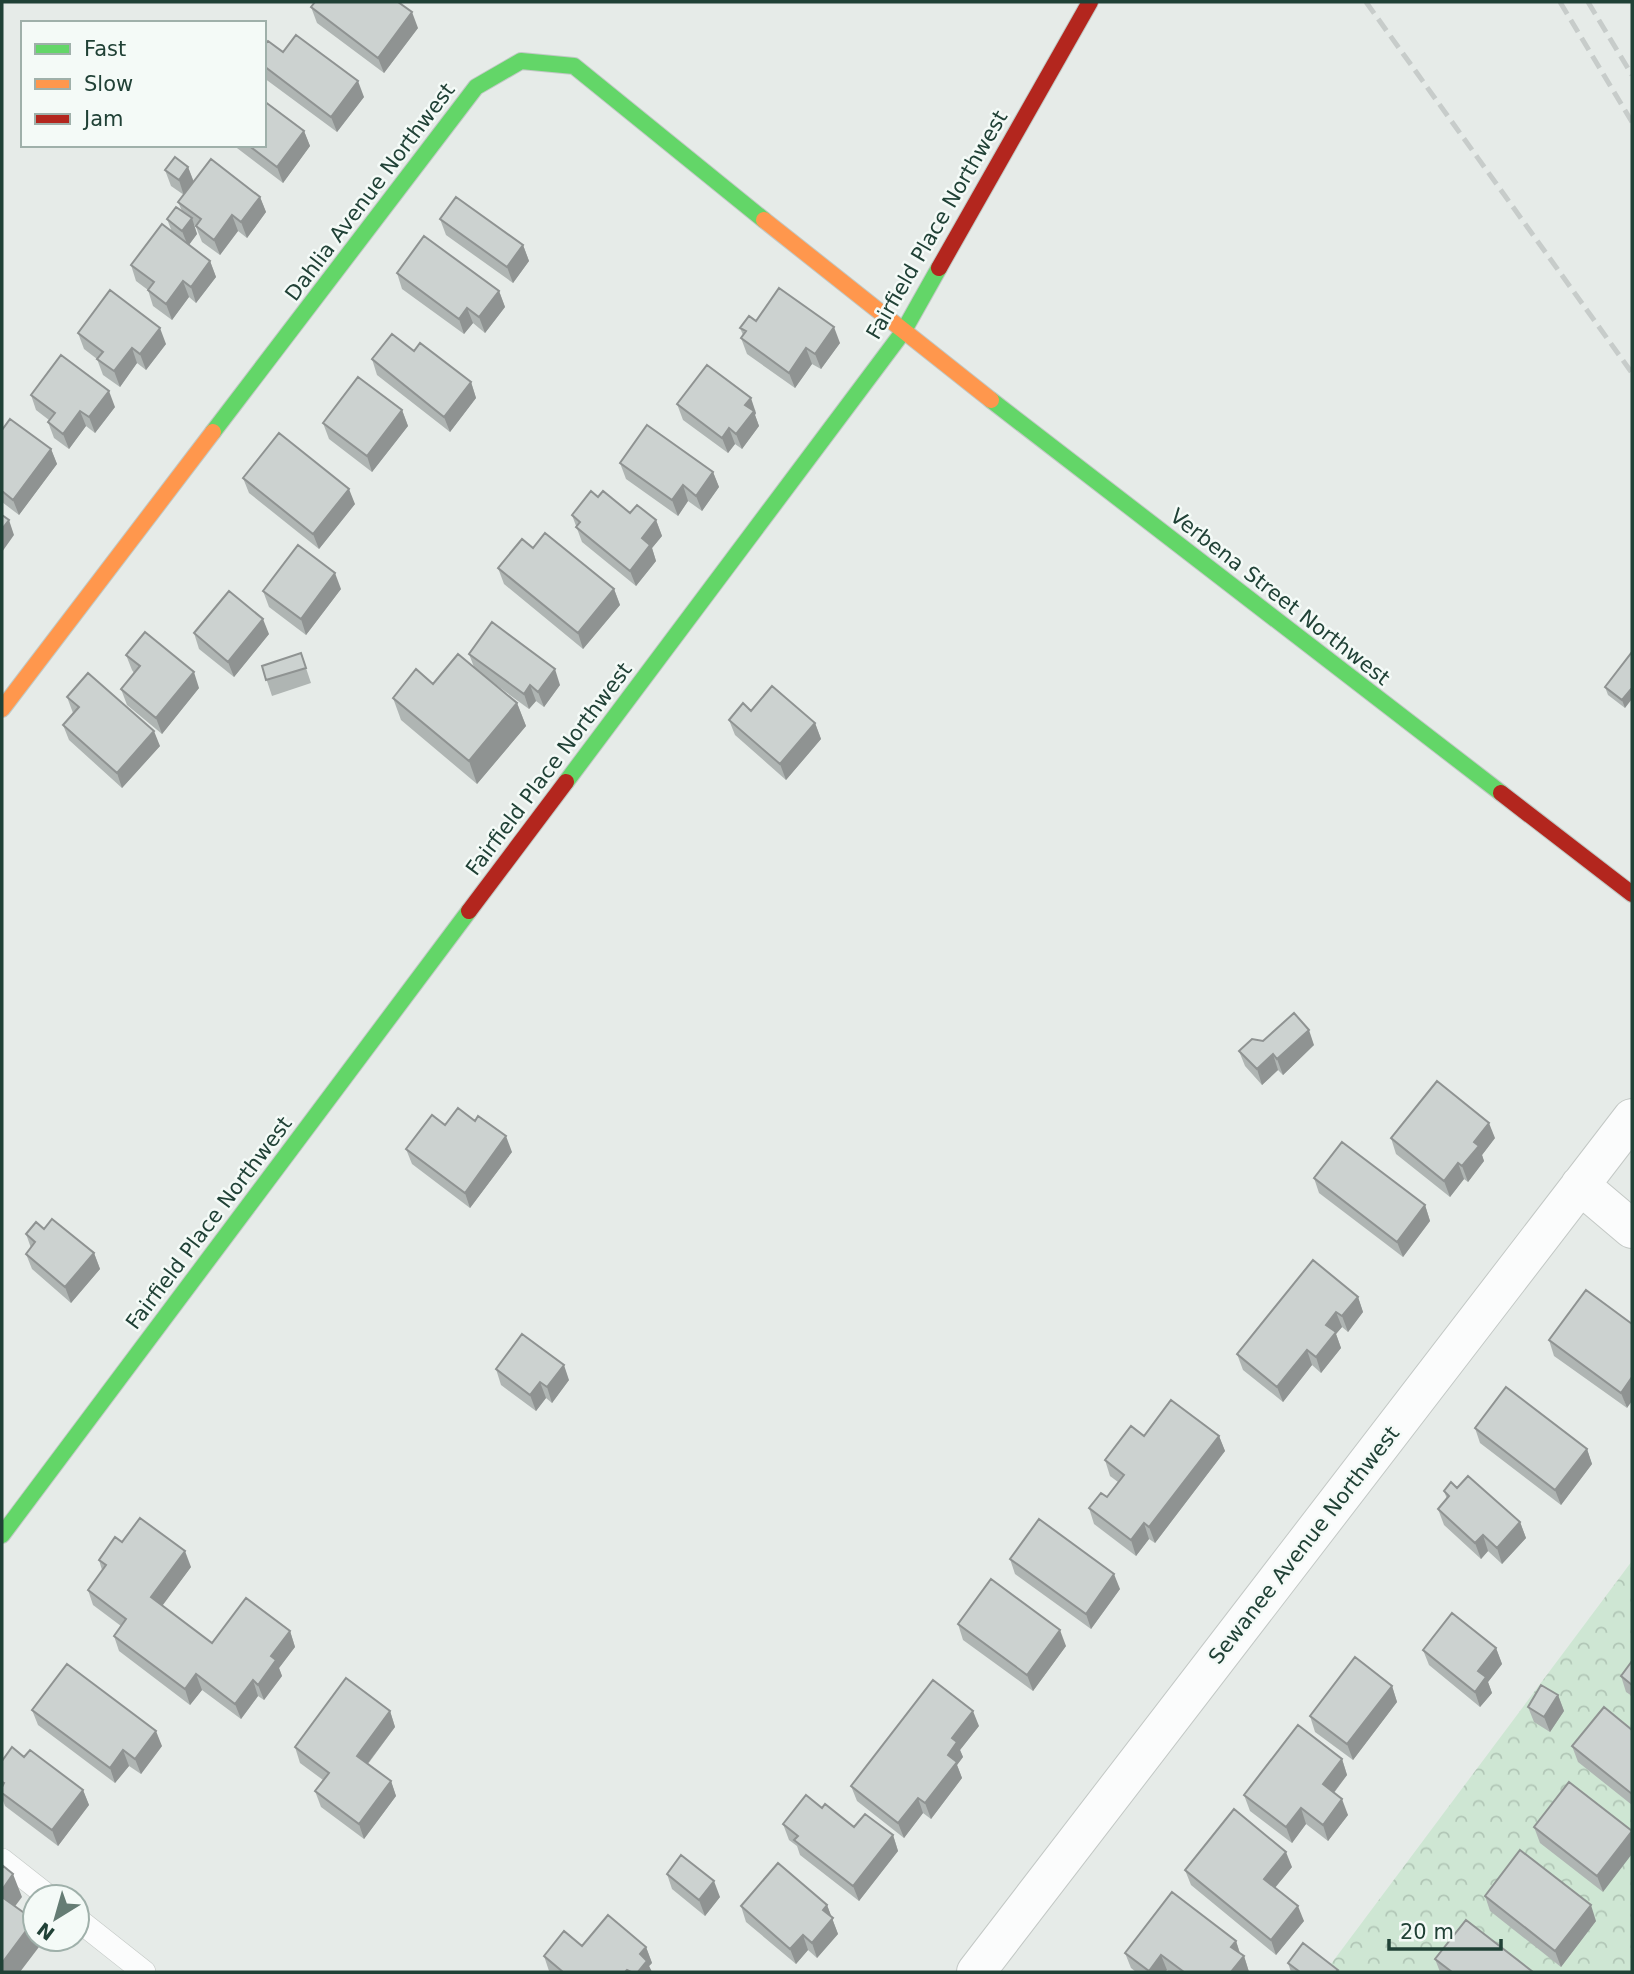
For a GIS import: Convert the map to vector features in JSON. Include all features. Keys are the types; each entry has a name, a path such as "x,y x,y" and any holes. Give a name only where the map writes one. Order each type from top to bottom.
{"street":[{"name":"Fairfield Place Northwest","path":"2,1535 903,332 1090,2"},
{"name":"Dahlia Avenue Northwest","path":"2,709 476,87 521,61 574,66 903,332"},
{"name":"Verbena Street Northwest","path":"903,332 1632,894"},
{"name":"Sewanee Avenue Northwest","path":"976,1972 1632,1118"},
{"path":"1580,1185 1632,1230"}],"lane":[{"path":"2,1860 31,1883"},
{"path":"91,1930 144,1972"}],"green space":[{"path":"1632,1561 1632,1972 1325,1972"}],"building":[{"path":"315,2 398,2 412,12 378,58 311,7"},
{"path":"296,35 358,81 331,117 266,68 268,41 283,52"},
{"path":"266,102 304,131 277,167 251,147 266,147"},
{"path":"175,157 188,167 179,180 165,170"},
{"path":"211,159 260,197 241,222 232,215 214,240 196,226 201,219 178,202"},
{"path":"456,197 523,245 507,267 440,219"},
{"path":"176,207 192,218 182,231 167,219"},
{"path":"162,224 210,261 191,287 183,281 166,304 148,290 154,282 131,265"},
{"path":"424,236 499,291 479,317 467,308 459,319 397,273"},
{"path":"779,288 834,327 815,354 806,348 789,373 741,338 746,331 740,328 749,316 756,321"},
{"path":"110,290 160,328 140,354 132,348 114,371 97,359 103,352 78,333"},
{"path":"392,334 414,351 420,343 471,382 444,417 372,359"},
{"path":"61,355 109,391 89,417 80,411 63,434 48,422 55,413 31,395"},
{"path":"707,365 751,398 745,405 754,411 736,434 729,428 722,438 677,404"},
{"path":"358,377 402,410 367,456 323,423"},
{"path":"10,419 51,449 13,500 2,491 2,430"},
{"path":"647,425 713,472 696,496 683,485 672,500 620,463"},
{"path":"279,433 349,489 313,534 243,478"},
{"path":"591,491 598,497 603,491 630,513 637,505 656,520 642,538 650,545 630,571 576,527 580,522 572,515"},
{"path":"2,515 9,520 2,529"},
{"path":"545,533 614,589 578,633 498,568 522,539 533,548"},
{"path":"298,545 335,573 301,619 263,591"},
{"path":"229,591 263,619 228,662 194,633"},
{"path":"492,622 555,669 538,692 530,685 524,694 469,654"},
{"path":"145,632 194,672 156,718 121,689 140,666 126,655"},
{"path":"1632,652 1632,688 1622,700 1605,687"},
{"path":"301,653 306,668 266,680 262,666"},
{"path":"458,654 517,703 469,761 393,698 416,669 433,684"},
{"path":"88,673 154,731 117,773 63,725 79,707 67,697"},
{"path":"772,686 815,723 780,764 729,720 743,703 751,711"},
{"path":"1294,1013 1309,1030 1277,1059 1273,1054 1257,1069 1239,1051 1252,1039 1263,1041"},
{"path":"1437,1081 1489,1123 1474,1142 1479,1146 1462,1166 1458,1163 1444,1181 1391,1138"},
{"path":"458,1108 475,1121 478,1116 506,1136 465,1193 406,1149 432,1115 445,1125"},
{"path":"1342,1142 1425,1205 1397,1242 1314,1178"},
{"path":"52,1219 94,1253 65,1287 26,1254 35,1242 26,1234 36,1222 44,1229"},
{"path":"1313,1260 1358,1297 1342,1316 1336,1312 1326,1325 1336,1332 1316,1357 1307,1350 1277,1387 1237,1354"},
{"path":"1586,1290 1632,1324 1632,1377 1621,1393 1549,1340"},
{"path":"522,1334 564,1365 547,1387 540,1382 530,1395 496,1369"},
{"path":"1506,1387 1587,1449 1555,1490 1475,1428"},
{"path":"1171,1400 1219,1436 1149,1527 1144,1523 1131,1540 1089,1508 1101,1493 1107,1497 1124,1475 1105,1460 1131,1426 1144,1436"},
{"path":"1468,1476 1520,1522 1497,1548 1483,1535 1475,1543 1438,1509 1449,1496 1444,1491 1451,1482 1457,1488"},
{"path":"140,1518 185,1551 151,1597 212,1643 246,1598 290,1631 271,1656 276,1660 258,1685 253,1680 235,1704 196,1674 185,1689 114,1636 126,1619 88,1590 106,1565 99,1560 115,1537 122,1542"},
{"path":"1039,1519 1114,1574 1086,1614 1010,1559"},
{"path":"991,1579 1060,1630 1027,1675 958,1624"},
{"path":"1452,1613 1496,1648 1478,1671 1486,1677 1475,1692 1423,1650"},
{"path":"1355,1657 1392,1686 1347,1744 1310,1716"},
{"path":"1632,1661 1632,1685 1621,1676"},
{"path":"67,1664 156,1731 135,1759 123,1750 110,1768 32,1710"},
{"path":"346,1678 390,1711 357,1756 391,1781 359,1824 315,1791 329,1773 295,1747"},
{"path":"933,1680 973,1711 952,1738 957,1742 948,1755 957,1762 925,1803 918,1798 898,1823 851,1786"},
{"path":"1541,1685 1558,1695 1544,1717 1528,1707"},
{"path":"1604,1707 1632,1730 1632,1794 1572,1746"},
{"path":"1298,1725 1342,1759 1323,1784 1342,1799 1323,1825 1301,1808 1286,1827 1244,1795"},
{"path":"12,1747 24,1757 30,1750 83,1790 52,1830 2,1793 2,1761"},
{"path":"1569,1782 1632,1831 1597,1876 1534,1827"},
{"path":"806,1795 822,1808 825,1804 854,1827 865,1814 893,1835 853,1886 794,1840 798,1836 783,1824"},
{"path":"1234,1809 1286,1852 1264,1879 1298,1906 1271,1940 1185,1870"},
{"path":"1520,1850 1591,1905 1555,1951 1485,1896"},
{"path":"681,1855 714,1881 699,1900 667,1874"},
{"path":"778,1863 827,1905 823,1910 833,1918 812,1943 803,1935 790,1949 741,1906"},
{"path":"2,1865 13,1874 2,1890"},
{"path":"1172,1892 1236,1941 1231,1947 1244,1956 1231,1972 1184,1972 1161,1955 1149,1971 1125,1953"},
{"path":"2,1897 21,1911 21,1937 2,1963"},
{"path":"608,1915 646,1947 640,1954 647,1961 638,1972 563,1972 544,1956 564,1931 582,1946"},
{"path":"1466,1920 1533,1972 1452,1972 1435,1959"},
{"path":"1303,1943 1338,1970 1300,1972 1288,1963"}],"railway":[{"path":"1366,2 1632,373"},
{"path":"1560,2 1632,122"},
{"path":"1588,2 1632,75"}],"traffic: fast":[{"path":"213,432 476,87 521,61 574,66 764,220"},
{"path":"566,782 903,332 939,268"},
{"path":"991,400 1501,793"},
{"path":"2,1535 469,911"}],"traffic: slow":[{"path":"764,220 991,400"},
{"path":"2,709 213,432"}],"traffic: jam":[{"path":"939,268 1090,2"},
{"path":"469,911 566,782"},
{"path":"1501,793 1632,894"}]}
